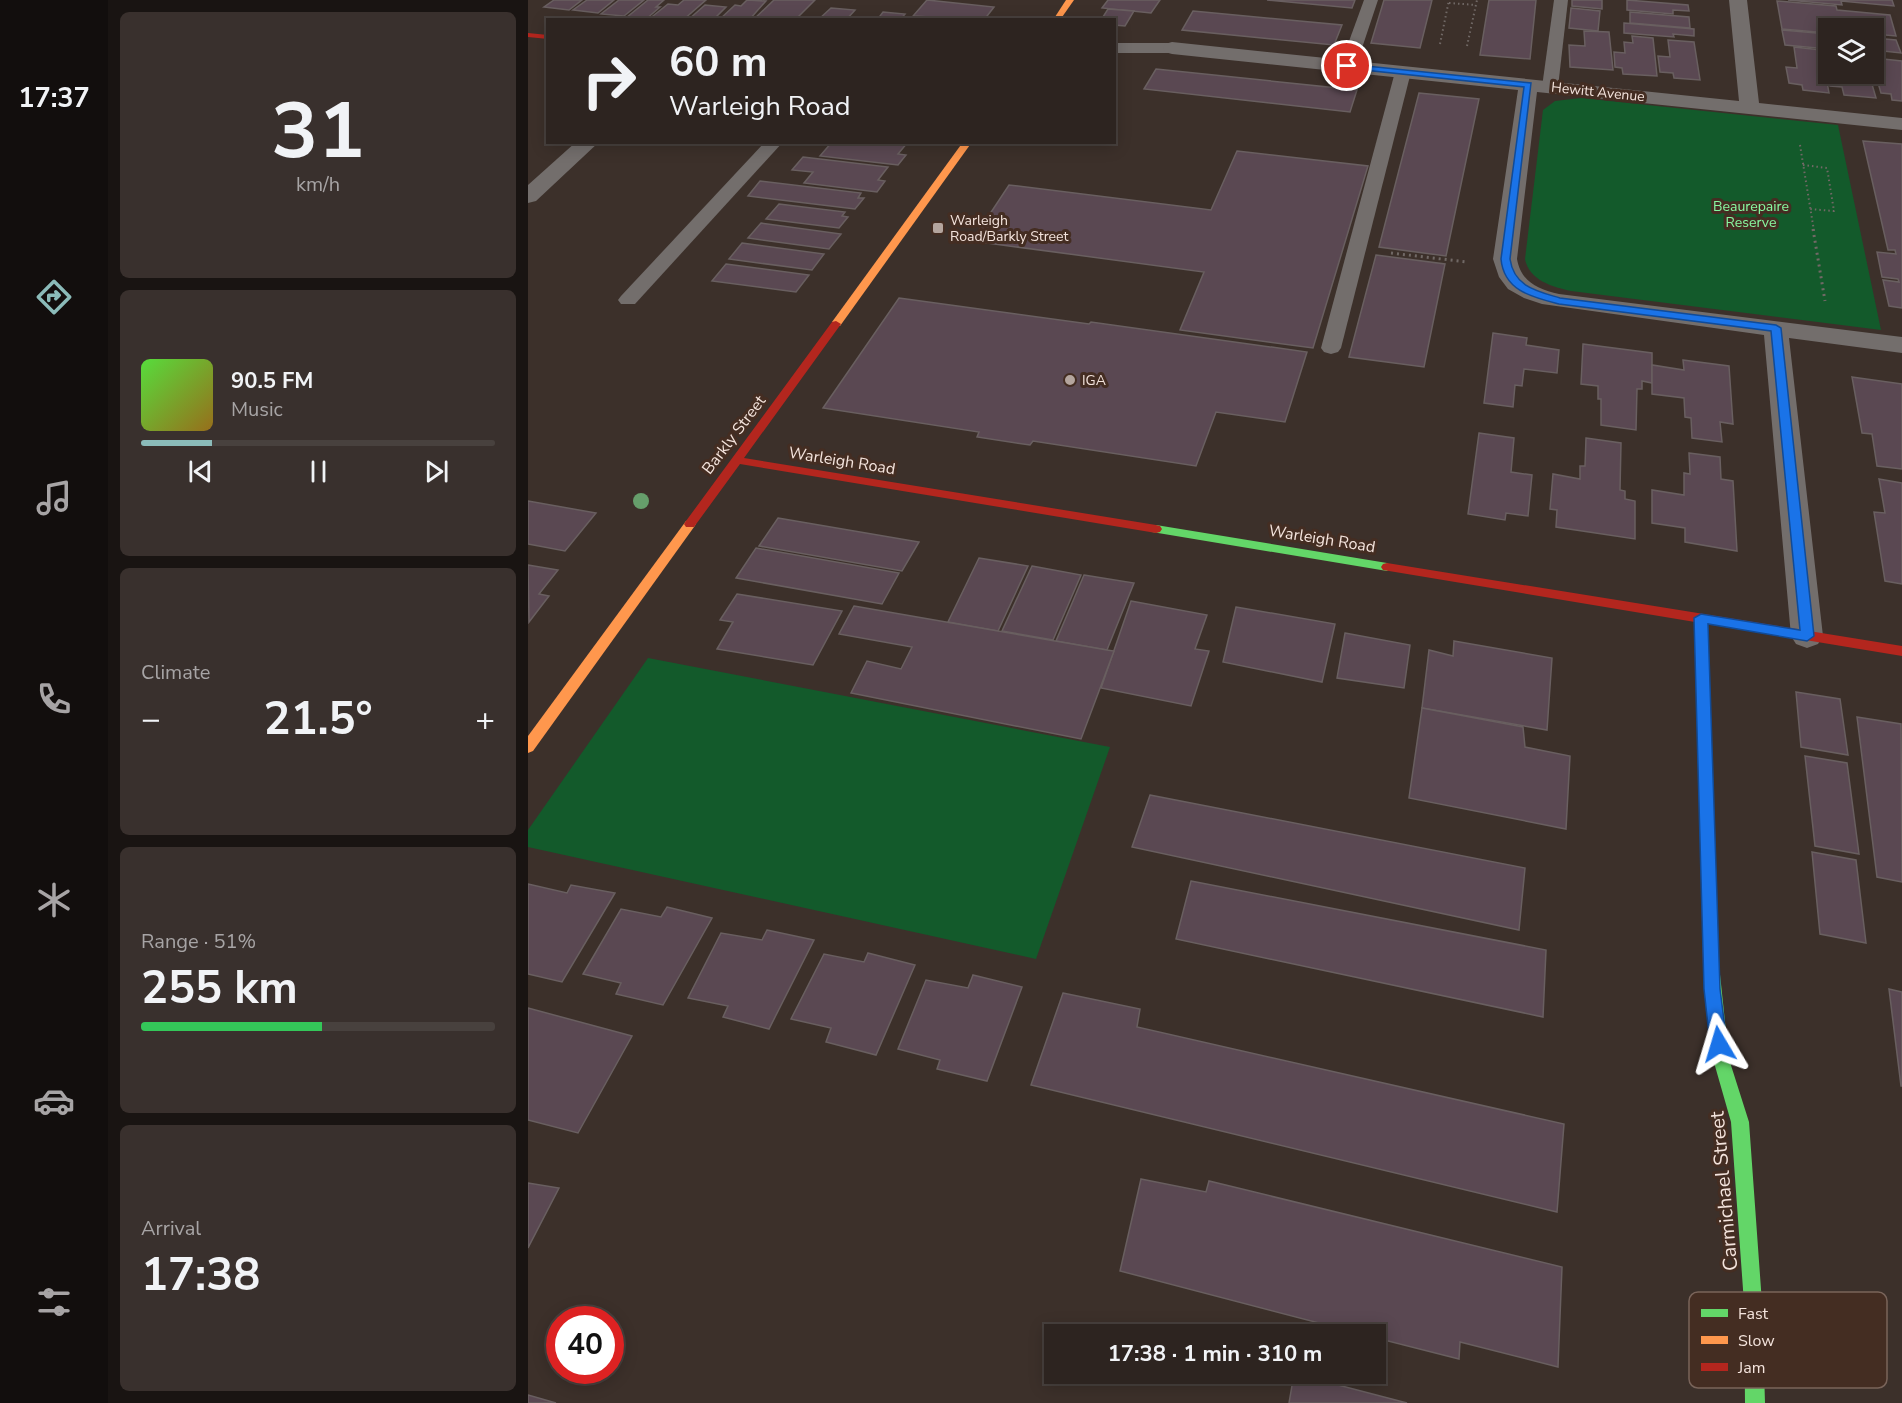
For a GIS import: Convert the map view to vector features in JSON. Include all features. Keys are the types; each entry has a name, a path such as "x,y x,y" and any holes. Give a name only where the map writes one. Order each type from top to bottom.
{"street":[{"path":"1057,18 1070,0"},
{"path":"1738,0 1750,108"},
{"path":"528,34 546,37"},
{"name":"Hewitt Avenue","path":"1172,48 1902,124"},
{"path":"1539,86 1506,267 1512,279 1519,286 1541,297 1902,345"},
{"path":"528,196 587,144"},
{"name":"Barkly Street","path":"528,747 736,460 833,331 967,144"},
{"path":"1776,328 1807,636"},
{"name":"Warleigh Road","path":"736,460 1902,651"},
{"name":"Carmichael Street","path":"1701,618 1712,989 1721,1059 1740,1122 1752,1292"},
{"name":"Carmichael Street","path":"1755,1388 1755,1403"}],"lane":[{"path":"1347,66 1371,0"},
{"path":"1539,86 1562,0"},
{"name":"Hewitt Avenue","path":"1116,48 1172,48"},
{"path":"1331,348 1403,72"},
{"path":"628,300 773,144"}],"path":[{"path":"1466,50 1477,0"},
{"path":"1440,47 1449,1 1476,5"},
{"path":"1798,137 1826,303"},
{"path":"1803,165 1827,168 1834,212 1810,209"},
{"path":"1357,249 1506,267"}],"green space":[{"name":"Beaurepaire Reserve","path":"1581,98 1838,125 1881,330 1571,291 1549,285 1536,277 1527,266 1525,259 1543,110 1555,101"},
{"path":"648,658 1110,747 1036,959 528,847 528,830"}],"building":[{"path":"554,0 582,0 569,10 544,7"},
{"path":"587,0 614,0 598,13 573,10"},
{"path":"619,0 644,0 624,16 601,14"},
{"path":"648,0 664,0 656,7 660,7 647,18 626,18"},
{"path":"684,0 706,0 685,18 650,18 668,4 678,5"},
{"path":"747,0 766,1 751,18 721,18 735,5 741,6"},
{"path":"774,0 815,0 797,18 755,18"},
{"path":"927,0 994,7 986,18 913,16"},
{"path":"1108,0 1160,0 1151,13 1102,8"},
{"path":"1267,0 1355,0 1352,8"},
{"path":"1384,0 1432,0 1420,48 1371,43"},
{"path":"1489,0 1536,0 1530,59 1480,55"},
{"path":"1572,0 1602,0 1602,9 1572,6"},
{"path":"1627,0 1688,5 1689,11 1673,10 1673,14 1627,10"},
{"path":"1788,0 1892,0 1894,6 1841,1 1842,5"},
{"path":"1777,1 1836,6 1837,10 1890,15 1896,36 1884,35 1884,18 1818,18 1818,32 1782,29"},
{"path":"705,5 726,7 715,18 690,18"},
{"path":"831,8 855,10 848,18 820,18"},
{"path":"1571,8 1600,11 1598,31 1569,28"},
{"path":"1108,9 1134,11 1125,26 1116,25 1116,18 1102,18"},
{"path":"1193,11 1342,25 1334,45 1182,30"},
{"path":"883,12 905,14 902,18 878,18"},
{"path":"1630,12 1689,17 1690,28 1630,23"},
{"path":"1624,23 1694,29 1694,36 1673,34 1674,37 1624,33"},
{"path":"1782,30 1818,33 1818,48 1785,45"},
{"path":"1584,31 1609,32 1613,70 1570,67 1569,45 1585,46"},
{"path":"1632,36 1653,38 1657,76 1623,74 1622,68 1615,67 1614,52 1625,53 1624,42 1633,43"},
{"path":"1884,39 1896,40 1901,53 1884,51"},
{"path":"1668,40 1694,42 1700,80 1674,78 1673,73 1660,72 1658,56 1670,57"},
{"path":"1794,47 1818,50 1818,84 1827,84 1829,93 1803,90 1802,85 1789,83 1786,67 1797,68"},
{"path":"1884,59 1902,61 1902,101 1892,100 1891,94 1881,93 1878,84 1884,84"},
{"path":"1156,69 1357,90 1350,112 1144,89"},
{"path":"1830,84 1872,84 1876,98 1844,95 1842,87 1830,86"},
{"path":"1419,93 1479,99 1446,256 1379,247"},
{"path":"1863,141 1902,144 1902,308 1889,306 1883,280 1899,282 1898,279 1882,277 1877,252 1896,254 1895,250 1888,250"},
{"path":"830,144 906,144 898,154 906,155 898,165 820,156"},
{"path":"1237,151 1368,166 1313,348 1180,330 1204,272 972,241 1009,185 1211,210"},
{"path":"803,157 888,167 878,180 885,181 877,192 804,183 813,172 792,170"},
{"path":"760,181 861,193 858,198 864,198 855,209 748,196"},
{"path":"779,204 845,212 842,216 848,217 839,228 766,219"},
{"path":"761,223 841,234 829,249 748,238"},
{"path":"742,243 824,254 812,270 729,259"},
{"path":"1376,255 1445,264 1424,367 1349,357"},
{"path":"726,264 809,275 796,292 712,281"},
{"name":"IGA","path":"899,298 1307,352 1285,422 1216,412 1196,466 1033,441 1030,445 977,437 979,432 823,408"},
{"path":"1493,333 1527,338 1526,345 1559,350 1557,373 1524,369 1522,386 1515,385 1513,407 1484,403"},
{"path":"1583,344 1652,353 1652,383 1642,381 1642,389 1637,389 1636,430 1601,425 1601,399 1598,399 1598,386 1581,384"},
{"path":"1683,360 1729,366 1733,424 1720,422 1722,442 1692,438 1691,418 1685,417 1684,398 1652,394 1652,365 1684,370"},
{"path":"1852,377 1902,384 1902,469 1877,466 1872,434 1862,433"},
{"path":"1479,433 1514,438 1511,472 1532,475 1528,516 1506,513 1505,520 1468,514"},
{"path":"1586,438 1621,443 1620,490 1625,491 1625,499 1635,501 1635,539 1556,527 1557,510 1550,509 1553,474 1580,479 1580,466 1585,466"},
{"path":"1689,453 1720,457 1721,479 1733,481 1737,551 1685,542 1685,528 1652,523 1652,490 1684,495 1684,473 1690,474"},
{"path":"1879,479 1902,483 1902,584 1885,581 1874,512 1885,513"},
{"path":"528,501 596,513 565,551 528,544"},
{"path":"778,518 919,542 902,571 759,546"},
{"path":"756,548 899,573 882,604 736,578"},
{"path":"979,558 1028,566 998,631 948,622"},
{"path":"528,565 558,570 539,594 549,596 529,622"},
{"path":"1032,566 1081,575 1053,640 1002,631"},
{"path":"1084,575 1134,583 1107,650 1056,641"},
{"path":"737,594 842,611 813,665 717,649 733,622 720,620"},
{"path":"1131,601 1207,615 1195,649 1209,651 1191,706 1101,688"},
{"path":"854,606 1114,651 1081,739 851,693 867,661 901,669 912,647 839,634"},
{"path":"1236,607 1335,624 1322,682 1223,662"},
{"path":"1345,633 1410,645 1404,688 1337,678"},
{"path":"1454,641 1552,658 1547,730 1422,708 1429,650 1453,656"},
{"path":"1796,692 1840,699 1848,755 1801,747"},
{"path":"1422,708 1523,727 1525,747 1570,756 1566,829 1409,798"},
{"path":"1857,717 1901,724 1902,882 1877,877"},
{"path":"1805,756 1847,763 1859,854 1815,846"},
{"path":"1150,795 1525,868 1519,930 1132,847"},
{"path":"1812,852 1856,860 1866,943 1820,934"},
{"path":"1191,881 1546,950 1543,1017 1176,939"},
{"path":"528,884 567,893 571,885 615,893 562,982 528,974"},
{"path":"667,907 712,918 663,1005 616,994 621,983 583,974 621,909 661,917"},
{"path":"767,930 814,940 769,1029 723,1017 728,1006 688,998 721,933 762,940"},
{"path":"868,953 915,965 876,1055 826,1042 831,1028 791,1019 824,954 864,962"},
{"path":"973,975 1022,987 987,1081 937,1069 940,1060 898,1049 926,980 968,988"},
{"path":"1889,989 1902,992 1902,1086 1901,1086"},
{"path":"1063,993 1140,1009 1137,1027 1564,1124 1557,1212 1031,1085"},
{"path":"528,1008 632,1036 578,1133 528,1120"},
{"path":"1141,1179 1206,1192 1209,1181 1562,1267 1558,1367 1460,1342 1459,1359 1386,1341 1386,1324 1323,1324 1120,1271"},
{"path":"528,1183 559,1188 528,1248"},
{"path":"1292,1384 1334,1384 1407,1403 1289,1403"},
{"path":"528,1395 556,1403 528,1403"}],"traffic: fast":[{"path":"1156,529 1387,567"},
{"path":"1711,965 1721,1059 1740,1122 1752,1292"},
{"path":"1755,1388 1755,1403"}],"traffic: slow":[{"path":"1057,18 1070,0"},
{"path":"836,324 967,144"},
{"path":"528,747 690,524"}],"traffic: jam":[{"path":"528,35 546,37"},
{"path":"690,524 836,324"},
{"path":"736,460 1156,529"},
{"path":"1387,567 1902,651"},
{"path":"1701,619 1711,965"}],"place":[{"name":"Warleigh Road/Barkly Street","path":"938,228"},
{"name":"IGA","path":"1070,380"}],"route":[{"path":"1347,66 1528,85 1505,259 1507,272 1519,286 1541,297 1559,301 1776,328 1807,636 1701,618 1712,989 1719,1044"}]}
